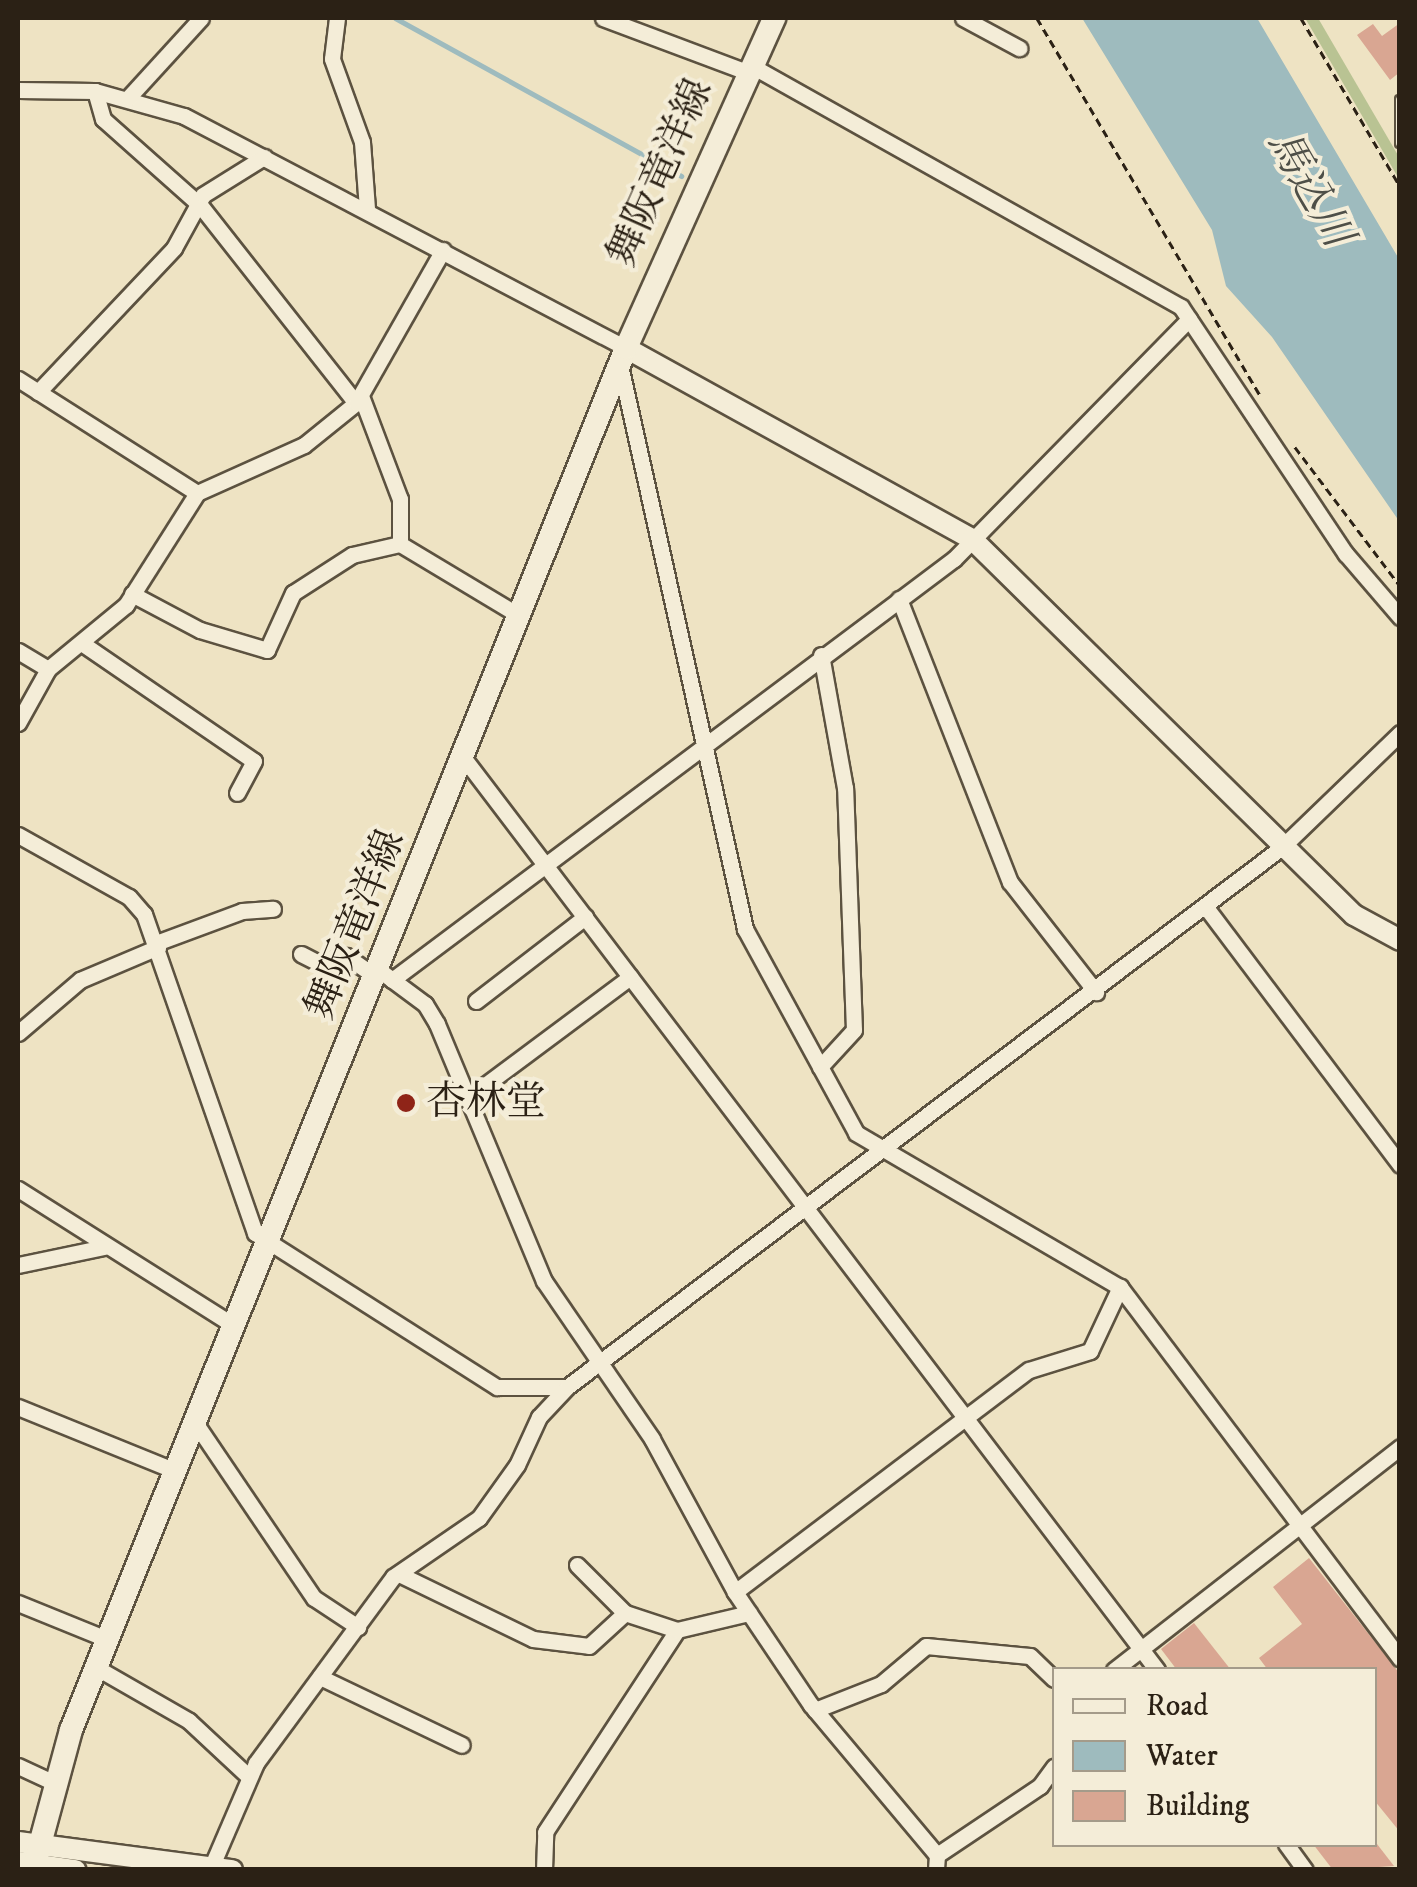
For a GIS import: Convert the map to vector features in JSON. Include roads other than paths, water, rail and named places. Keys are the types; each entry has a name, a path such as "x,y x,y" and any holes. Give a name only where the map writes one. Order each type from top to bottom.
{"main road":[{"name":"舞阪竜洋線","path":"28,1856 97,1668 382,976 518,615 623,356 748,68 774,18"}],"street":[{"path":"128,98 202,18"},
{"path":"337,18 332,59 362,142 367,209"},
{"path":"603,18 748,68 1181,307 1346,554 1400,617"},
{"path":"963,18 1019,48"},
{"path":"18,90 95,91 128,98 264,156 443,250 623,356 972,539 1354,915 1400,940"},
{"path":"95,91 104,118 200,205 359,400 400,499 400,544"},
{"path":"38,392 174,248 222,177 264,156"},
{"path":"18,723 48,669 83,644 132,594 197,493 304,445 359,400 443,250"},
{"path":"382,976 545,864 899,599 972,539 1188,319"},
{"path":"623,356 745,929 856,1133 1120,1287 1400,1658"},
{"path":"18,379 197,493"},
{"path":"132,594 200,630 267,650 293,593 352,554 400,544 518,615"},
{"path":"899,599 1010,882 1096,992"},
{"path":"83,644 254,761 237,793"},
{"path":"18,651 48,669"},
{"path":"820,656 845,788 854,1030 820,1067"},
{"path":"210,1868 248,1776 358,1626 399,1574 479,1518 517,1465 539,1417 567,1387 804,1206 1096,992 1282,847 1400,733"},
{"path":"463,758 1154,1667"},
{"path":"18,835 130,897 157,945 242,1210 270,1242 498,1387 567,1387"},
{"path":"1204,906 1400,1165"},
{"path":"18,1033 80,980 242,911 272,909"},
{"path":"476,1001 585,918"},
{"path":"301,954 319,963 346,956 425,1004 544,1281 602,1360 749,1613 815,1710 936,1862 1040,1786 1052,1770"},
{"path":"468,1097 630,977"},
{"path":"18,1189 104,1247 236,1326"},
{"path":"18,1265 104,1247"},
{"path":"735,1592 1030,1370 1090,1351 1120,1287"},
{"path":"18,1406 176,1470"},
{"path":"196,1424 314,1598 358,1626"},
{"path":"1117,1667 1400,1447"},
{"path":"577,1564 625,1613 677,1630 749,1613"},
{"path":"399,1574 534,1639 588,1646 625,1613"},
{"path":"18,1602 109,1640"},
{"path":"544,1870 545,1832 677,1630"},
{"path":"815,1710 882,1684 926,1646 1030,1656 1052,1677"},
{"path":"97,1668 188,1721 248,1776"},
{"path":"320,1678 462,1745"},
{"path":"18,1766 52,1782"},
{"path":"1288,1847 1305,1870"},
{"path":"28,1856 232,1870"},
{"path":"28,1856 74,1870"}],"lane":[{"path":"1400,100 1400,143"}],"water":[{"name":"馬込川","path":"1082,18 1257,18 1399,259 1399,521 1272,337 1226,286 1212,230"}],"waterway":[{"path":"395,18 681,176"}],"place":[{"name":"杏林堂","path":"406,1103"}]}
